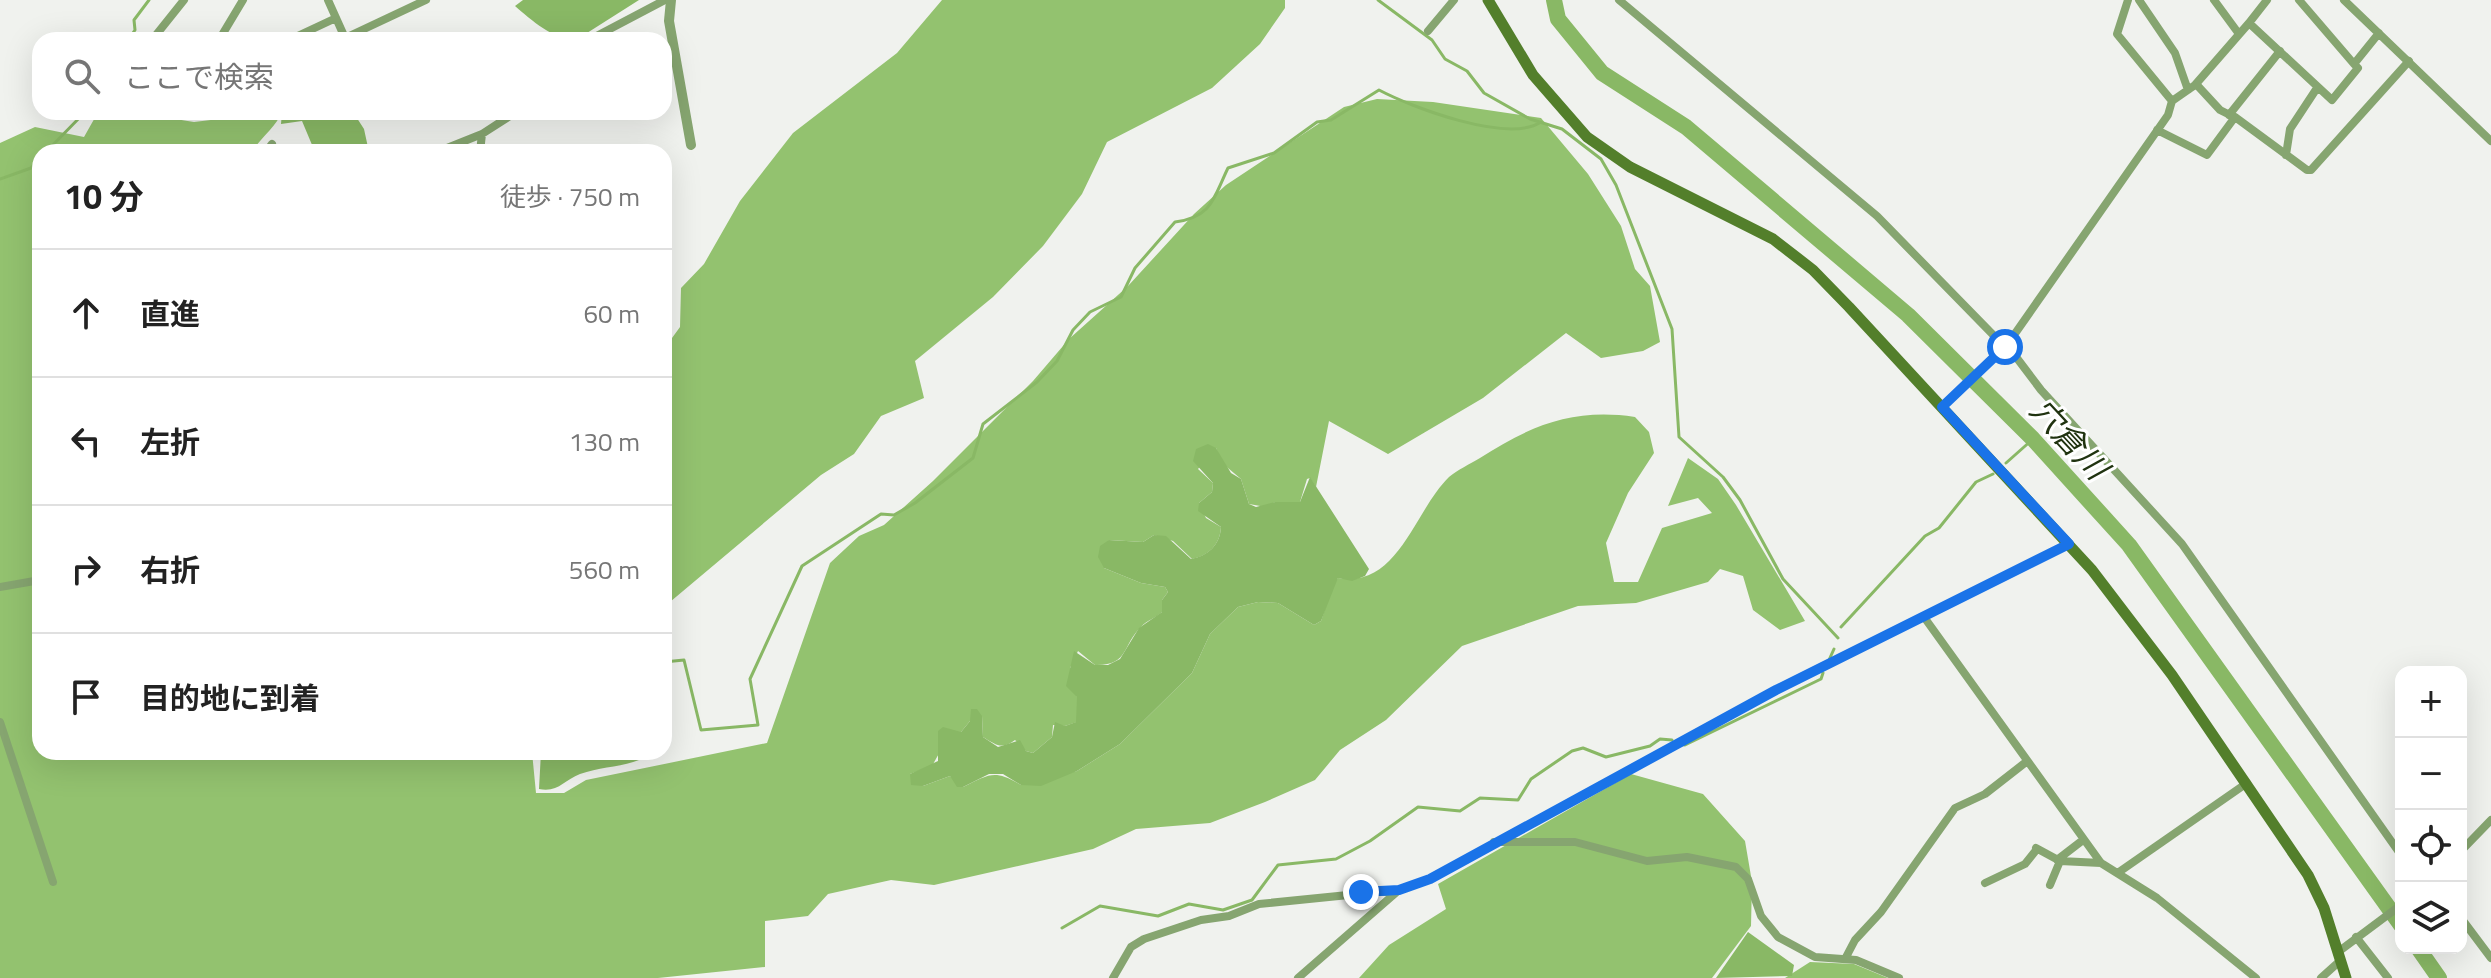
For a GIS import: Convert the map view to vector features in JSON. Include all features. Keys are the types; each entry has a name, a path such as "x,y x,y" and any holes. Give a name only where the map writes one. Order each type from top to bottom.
{"main road":[{"path":"1488,0 1533,75 1587,137 1630,167 1757,229 1792,253 1826,283 1945,404 2069,544 2135,623 2318,891 2346,978"}],"street":[{"path":"158,32 184,0"},
{"path":"224,32 243,0"},
{"path":"328,0 342,32"},
{"path":"358,32 426,0"},
{"path":"604,32 665,0"},
{"path":"671,0 671,32"},
{"path":"1428,31 1454,0"},
{"path":"1619,0 1877,216 2005,347 2182,544 2395,846"},
{"path":"1945,404 2005,347 2171,109 2172,101 2117,34 2128,0"},
{"path":"2139,0 2175,53 2192,87 2220,110 2311,170 2409,61"},
{"path":"2214,0 2239,34"},
{"path":"2249,23 2332,100 2358,68 2299,0"},
{"path":"2347,1 2491,141"},
{"path":"2172,101 2192,87 2249,23 2262,2"},
{"path":"306,32 336,18"},
{"path":"2354,64 2379,33"},
{"path":"672,38 691,145"},
{"path":"2157,130 2207,155 2280,51"},
{"path":"2286,155 2290,129 2317,88"},
{"path":"457,144 482,134 504,120"},
{"path":"481,144 482,134"},
{"path":"1113,978 1131,947 1144,939 1201,920 1229,916 1259,904 1399,890 1430,879 1492,842 1776,690 2069,544"},
{"path":"0,587 32,581"},
{"path":"1924,617 2101,863"},
{"path":"0,722 53,882"},
{"path":"1845,959 1855,940 1881,912 1955,808 1985,794 2026,762"},
{"path":"2119,872 2247,783"},
{"path":"2467,845 2491,820"},
{"path":"2050,885 2059,860 2083,840"},
{"path":"1492,842 1575,842 1647,861 1687,857 1736,867 1748,879 1761,916 1778,937 1815,957 1845,959 1899,978"},
{"path":"1985,883 2025,864 2036,848 2059,860 2101,863 2157,898 2256,978"},
{"path":"1298,978 1399,890"},
{"path":"2321,978 2359,935 2395,909"},
{"path":"2467,926 2491,958"},
{"path":"2359,935 2388,978"}],"shaded area":[{"path":"523,0 639,0 589,32 550,32 515,6"},
{"path":"942,0 1285,0 1285,8 1260,44 1212,88 1107,142 1082,194 1043,246 993,297 915,361 924,398 881,416 854,454 821,475 672,600 672,338 680,327 681,288 704,264 740,201 793,133 897,53"},
{"path":"1377,99 1433,102 1541,118 1588,174 1621,226 1635,269 1650,286 1660,342 1643,351 1601,358 1566,333 1483,398 1388,454 1329,421 1316,487 1310,478 1307,479 1300,502 1275,502 1266,507 1249,504 1241,479 1222,463 1216,448 1198,469 1213,483 1212,492 1199,503 1206,518 1221,527 1216,544 1208,552 1192,559 1173,541 1154,535 1143,542 1109,540 1104,568 1141,583 1165,587 1168,592 1162,600 1162,612 1141,627 1124,653 1114,662 1095,665 1078,651 1070,668 1077,697 1077,722 1065,726 1053,725 1052,737 1033,753 1026,751 1015,740 999,745 983,737 982,716 970,721 961,732 951,732 932,766 910,774 923,786 950,776 963,787 992,775 1021,785 1077,771 1120,744 1192,673 1210,634 1238,607 1258,602 1278,603 1314,625 1321,621 1338,578 1359,578 1376,572 1390,560 1449,477 1517,436 1573,417 1635,417 1649,432 1654,453 1628,493 1606,543 1614,582 1638,582 1662,528 1712,513 1698,498 1668,506 1688,458 1718,479 1805,621 1780,630 1753,610 1743,576 1720,569 1708,582 1636,603 1578,606 1462,646 1386,720 1340,750 1315,780 1210,823 1136,829 1093,849 934,885 891,880 828,894 808,916 765,921 765,967 658,978 0,978 0,143 35,127 84,137 94,120 277,120 258,144 32,144 32,760 533,760 536,793 564,793 586,780 767,743 830,563 859,536 884,525 933,481 1033,381 1069,339 1128,286 1194,214 1226,185 1344,107"},
{"path":"281,120 358,120 367,144 312,144 302,121 281,124"},
{"path":"1208,444 1216,448 1231,473 1241,479 1249,504 1256,507 1275,502 1300,502 1310,477 1369,569 1365,576 1352,581 1338,578 1321,621 1314,625 1278,603 1258,602 1238,607 1210,634 1192,673 1120,744 1077,771 1041,786 1021,785 1003,774 989,774 963,787 957,787 950,776 923,786 911,785 910,774 938,761 938,731 943,727 961,732 970,721 971,709 977,709 982,716 983,737 998,747 1020,740 1026,751 1033,753 1052,737 1055,722 1065,726 1076,722 1077,697 1066,686 1074,651 1095,665 1108,665 1120,659 1139,628 1162,612 1162,600 1168,592 1165,587 1141,583 1104,568 1098,557 1100,546 1109,540 1143,542 1154,535 1166,536 1191,559 1212,549 1221,527 1198,511 1199,503 1212,492 1213,483 1193,461 1196,449"},
{"path":"541,760 639,760 580,774 556,788 539,789"},
{"path":"1631,774 1703,794 1745,841 1752,882 1751,926 1712,978 1359,978 1389,945 1446,909 1438,884"},
{"path":"1748,932 1794,965 1792,976 1716,978"},
{"path":"1810,962 1854,964 1888,978 1785,978"}],"waterway":[{"path":"134,32 134,20 149,0"},
{"path":"1378,0 1432,40 1445,59 1467,71 1484,93 1530,119 1562,129 1601,159 1616,185 1672,329 1679,437 1723,477 1740,500 1783,579 1838,638"},
{"name":"穴倉川","path":"1554,0 1558,19 1602,73 1686,127 1908,315 2033,439 2129,545 2395,917"},
{"path":"672,661 684,660 701,730 758,725 750,679 802,566 881,514 894,515 915,503 973,458 983,424 1037,382 1057,361 1073,330 1090,312 1121,297 1135,268 1175,222 1197,216 1210,205 1228,168 1274,153 1317,122 1331,120 1379,90 1436,113 1484,126 1526,128 1541,122"},
{"path":"54,144 77,120"},
{"path":"0,179 32,167"},
{"path":"2006,463 2033,439"},
{"path":"1841,627 1925,536 1939,528 1976,482 1993,474"},
{"path":"1829,660 1834,649"},
{"path":"1680,744 1685,745 1821,679 1823,673"},
{"path":"1062,928 1100,906 1158,916 1189,904 1223,910 1252,900 1278,865 1336,859 1370,841 1418,807 1460,811 1480,798 1518,800 1531,779 1572,751 1583,748 1606,757 1650,746 1660,739 1672,740"},
{"name":"穴倉川","path":"2422,954 2439,978"}],"route":[{"path":"1361,892 1399,890 1430,879 1492,842 1776,690 2069,544 1942,407 2005,347"}]}
